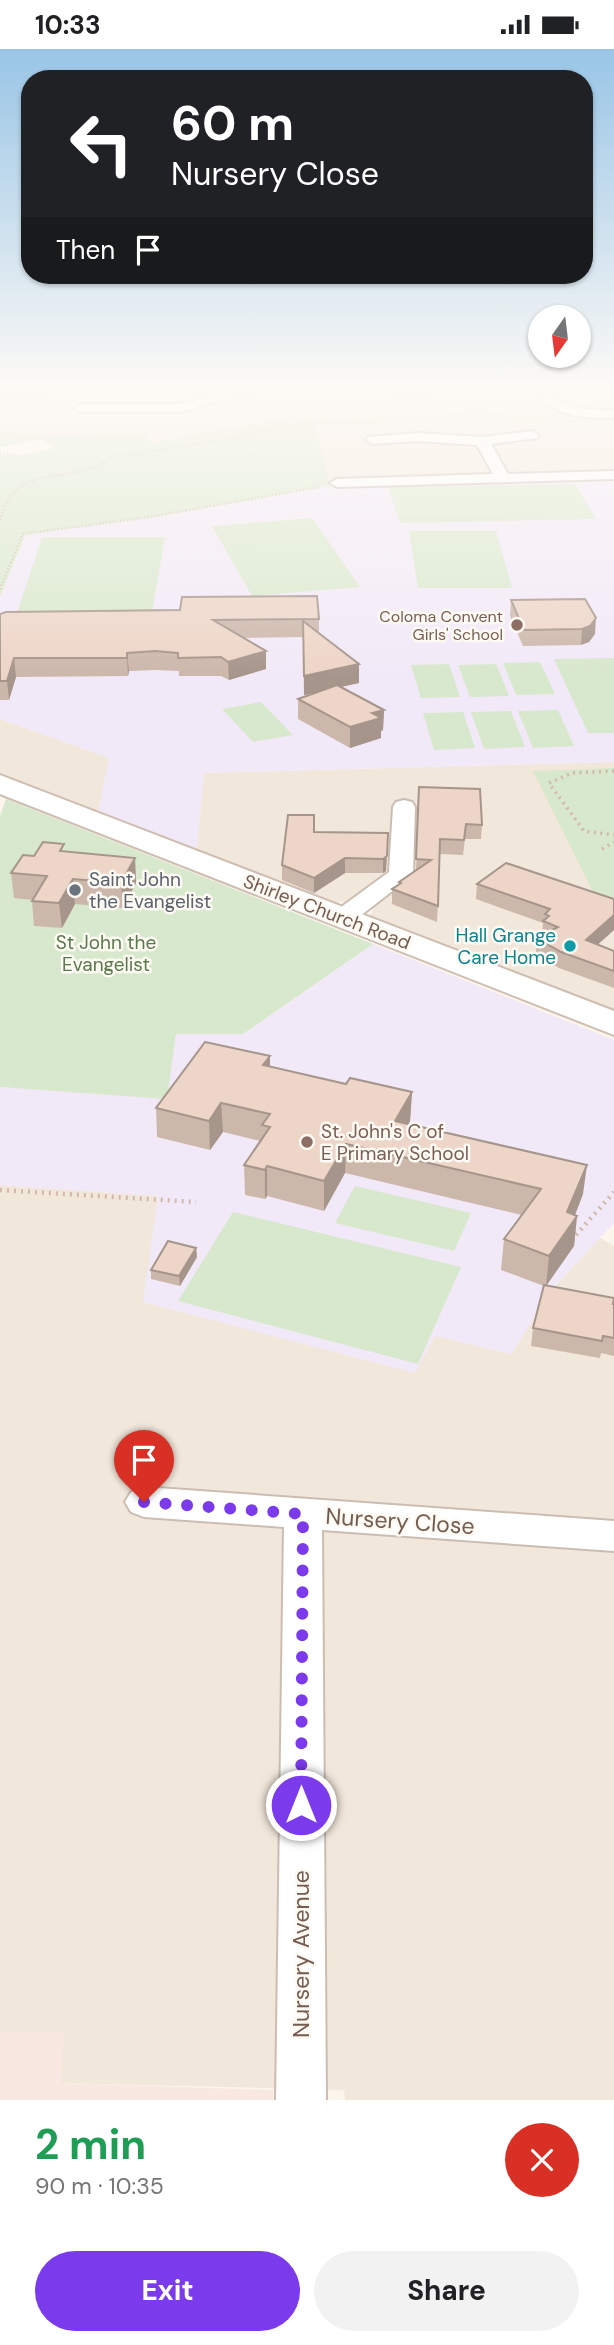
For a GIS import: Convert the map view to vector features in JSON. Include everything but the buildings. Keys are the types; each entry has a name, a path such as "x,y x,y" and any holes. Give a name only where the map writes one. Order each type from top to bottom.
{"street":[{"name":"Shirley Church Road","path":"0,784 614,1024"},
{"path":"342,918 401,875 404,807"},
{"name":"Nursery Close","path":"144,1502 614,1536"},
{"name":"Nursery Avenue","path":"301,2100 303,1514"}],"path":[{"path":"0,520 10,494 26,485"},
{"path":"0,589 23,534 149,517 328,485"},
{"path":"614,771 572,773 550,783 584,831 614,835"},
{"path":"602,849 614,842"},
{"path":"0,1190 196,1202"},
{"path":"576,1235 614,1192"}],"shaded area":[{"path":"614,485 614,762 204,773 197,849 98,812 109,758 0,719 0,597 25,535 150,518 330,486"},
{"path":"0,719 110,758 98,812 0,776"},
{"path":"614,762 614,1012 369,917 396,866 372,890 366,889 348,901 334,903 197,849 204,773"},
{"name":"St. John's C of E Primary School","path":"373,944 614,1040 614,1223 554,1287 511,1354 435,1336 415,1373 143,1302 158,1196 0,1185 0,1087 166,1098 176,1034 243,1034"},
{"path":"0,1185 158,1196 435,1336 554,1287 600,1238 614,1246 614,2100 345,2100 344,2090 61,2083 0,2032"},
{"path":"0,2032 64,2032 61,2083 274,2090 273,2100 0,2100"}],"green space":[{"path":"0,485 330,485 150,518 25,535 0,597"},
{"path":"575,485 596,519 400,523 388,487"},
{"path":"312,518 360,587 252,596 212,526"},
{"path":"409,531 496,531 512,588 418,588"},
{"path":"42,537 165,537 152,612 17,613"},
{"path":"614,658 614,733 588,733 554,659"},
{"path":"540,662 555,694 516,695 503,663"},
{"path":"449,664 460,697 421,698 411,665"},
{"path":"496,664 509,696 470,697 458,665"},
{"path":"261,702 293,735 253,742 222,709"},
{"path":"558,710 574,746 533,748 518,711"},
{"path":"511,711 525,747 484,749 471,712"},
{"path":"463,712 475,748 434,750 423,713"},
{"path":"614,768 614,901 595,896 533,771"},
{"name":"St John the Evangelist","path":"6,799 373,944 243,1034 176,1034 167,1099 0,1087 0,816"},
{"path":"355,1186 471,1213 454,1251 335,1223"},
{"path":"233,1212 461,1267 418,1364 178,1301"}],"place":[{"name":"Coloma Convent Girls' School","path":"517,625"},
{"name":"Saint John the Evangelist","path":"75,890"},
{"name":"Hall Grange Care Home","path":"570,946"},
{"name":"St. John's C of E Primary School","path":"307,1142"}],"route":[{"path":"144,1502 303,1514 301,1805"}]}
